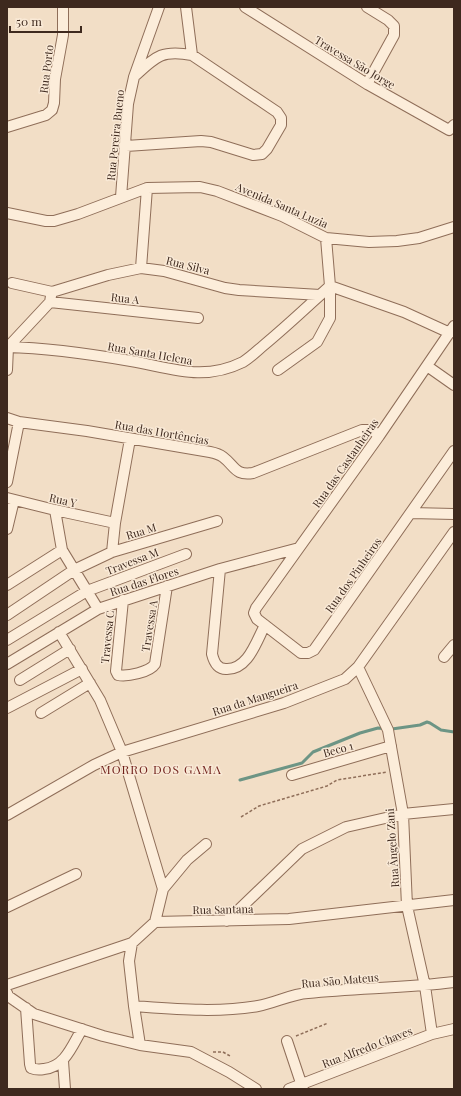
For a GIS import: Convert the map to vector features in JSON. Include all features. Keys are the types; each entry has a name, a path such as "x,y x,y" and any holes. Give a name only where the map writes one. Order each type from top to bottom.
{"street":[{"name":"Rua Porto","path":"7,126 46,114 52,110 54,103 55,80 63,35 63,7"},
{"name":"Rua Pereira Bueno","path":"121,197 128,104 134,77 159,7"},
{"path":"186,7 192,55"},
{"name":"Travessa São Jorge","path":"245,7 367,84 449,130 454,125"},
{"path":"367,7 388,20 394,26 394,35 367,84"},
{"path":"126,146 201,141 212,142 253,155 262,154 268,149 281,125 281,118 277,112 192,55 165,53 148,63 134,77"},
{"name":"Avenida Santa Luzia","path":"8,216 54,221 78,214 147,188 189,187 209,188 282,216 326,238 369,242 397,241 419,238 454,227"},
{"path":"141,268 147,188"},
{"path":"278,370 317,342 330,318 330,286 326,238"},
{"name":"Rua Silva","path":"12,283 51,297 108,275 141,268 164,271 225,288 320,295"},
{"path":"330,286 452,330"},
{"name":"Rua Santa Helena","path":"8,347 69,352 190,373 218,371 244,361 276,336 330,286"},
{"path":"7,370 8,347 51,297"},
{"name":"Rua A","path":"51,297 198,318"},
{"name":"Rua das Castanheiras","path":"254,613 256,608 379,436 452,330"},
{"path":"427,366 454,385"},
{"name":"Rua das Hortências","path":"7,418 19,422 87,431 218,454 237,471 246,474 253,473 362,430 372,430 379,436"},
{"path":"7,482 19,422"},
{"path":"112,552 115,523 130,439"},
{"name":"Rua dos Pinheiros","path":"254,613 257,619 301,653 308,653 314,650 412,513 454,451"},
{"path":"7,529 11,499"},
{"name":"Rua Y","path":"11,499 115,523"},
{"path":"54,510 62,550 98,609"},
{"path":"412,513 454,514"},
{"name":"Rua M","path":"74,570 112,552 217,521"},
{"name":"Rua da Mangueira","path":"7,815 94,765 122,752 284,703 345,679 358,666 454,532"},
{"name":"Rua das Flores","path":"7,664 98,609 220,569 299,548"},
{"path":"7,585 62,550"},
{"name":"Travessa M","path":"7,640 87,591 186,554"},
{"path":"220,569 212,654 214,662 223,669 232,669 240,666 245,661 265,625"},
{"path":"7,615 74,570"},
{"name":"Travessa A","path":"118,675 123,676 152,668 155,664 167,586"},
{"name":"Travessa C","path":"118,675 116,671 123,600"},
{"path":"59,632 100,700 122,752 164,888"},
{"path":"444,657 454,645"},
{"path":"20,680 70,649"},
{"name":"Rua Ângelo Zani","path":"358,666 388,730 403,814 408,906 425,986 432,1034"},
{"path":"7,708 82,669"},
{"path":"41,713 90,683"},
{"name":"Beco 1","path":"292,775 391,746"},
{"path":"228,921 302,849 346,827 403,814 454,809"},
{"path":"7,985 132,943 155,922 164,888 187,860 206,844"},
{"path":"7,907 76,874"},
{"name":"Rua Santana","path":"155,922 289,919 454,900"},
{"path":"132,943 129,961 140,1045"},
{"name":"Rua São Mateus","path":"134,1006 192,1010 229,1010 260,1006 306,993 425,986 454,982"},
{"path":"7,993 8,996 34,1014 103,1036 140,1045 191,1052 229,1072 256,1089"},
{"path":"26,1008 30,1064 31,1068 36,1070 56,1067 63,1061 82,1029"},
{"name":"Rua Alfredo Chaves","path":"289,1089 302,1087 432,1034 454,1029"},
{"path":"287,1041 302,1087"},
{"path":"63,1061 65,1089"}],"path":[{"path":"241,817 259,806 327,786 337,780 395,771"},
{"path":"287,1041 328,1022"}],"waterway":[{"path":"240,780 302,763 313,752 360,733 378,728 392,729 420,725 427,722 441,730 454,732"}],"district":[{"name":"MORRO DOS GAMA","path":"161,769"}]}
